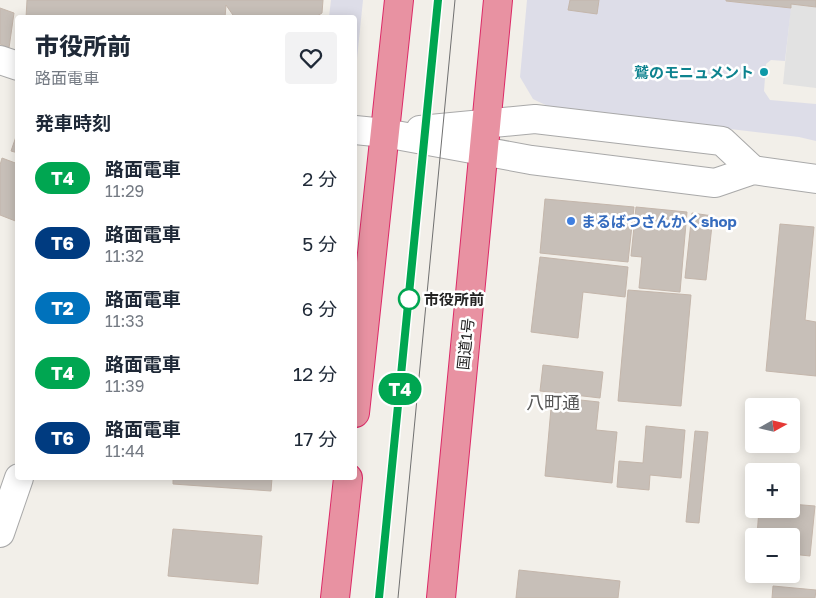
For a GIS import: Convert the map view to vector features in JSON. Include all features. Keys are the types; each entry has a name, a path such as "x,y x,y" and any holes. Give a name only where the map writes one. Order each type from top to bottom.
{"highway":[{"path":"357,394 399,0"},
{"name":"国道1号","path":"440,598 498,0"},
{"path":"335,598 348,480"}],"street":[{"path":"0,60 15,65"},
{"path":"385,133 535,119 722,141 753,170"},
{"path":"357,130 385,133 531,160 715,183 753,170 816,179"},
{"path":"0,533 18,480"}],"shaded area":[{"path":"331,0 363,0 357,58 357,15 329,15"},
{"path":"527,0 726,0 791,8 785,61 771,60 766,64 764,91 770,100 816,104 816,141 799,137 552,108 537,101 533,99 520,77"},
{"path":"791,4 816,7 816,88 783,84"}],"building":[{"path":"27,0 323,0 322,13 319,15 233,15 226,5 225,15 26,15"},
{"path":"570,0 599,0 597,14 568,10"},
{"path":"726,0 816,0 816,7 791,4 791,8"},
{"path":"0,8 14,13 9,48 0,44"},
{"path":"15,140 15,152 11,151"},
{"path":"2,158 15,163 15,221 0,215 0,165"},
{"path":"545,199 634,207 628,262 540,253"},
{"path":"636,207 687,212 680,292 639,288 642,257 631,256"},
{"path":"692,213 713,216 706,280 685,278"},
{"path":"780,224 814,227 805,320 816,322 816,376 766,371"},
{"path":"540,257 628,267 625,297 583,292 578,338 531,332"},
{"path":"628,290 691,295 681,406 618,401"},
{"path":"543,365 603,372 600,398 540,391"},
{"path":"552,397 599,402 596,430 617,432 612,483 545,476"},
{"path":"646,426 685,430 681,478 650,475 649,490 617,487 619,461 643,463"},
{"path":"695,431 708,432 699,523 686,522"},
{"path":"173,480 272,480 271,491 173,484"},
{"path":"800,505 815,506 810,556 800,555 800,528 758,528 758,518 800,518"},
{"path":"173,529 262,536 258,584 168,576"},
{"path":"519,570 620,581 618,598 516,598"},
{"path":"773,586 816,590 815,598 772,598"}],"tram line":[{"path":"379,598 438,0"},
{"name":"T4","path":"379,598 438,0"},
{"path":"398,598 455,0"}],"place":[{"name":"鷲のモニュメント","path":"764,72"},
{"name":"まるばつさんかくshop","path":"571,221"},
{"name":"市役所前","path":"409,299"}],"district":[{"name":"八町通","path":"553,402"}]}
